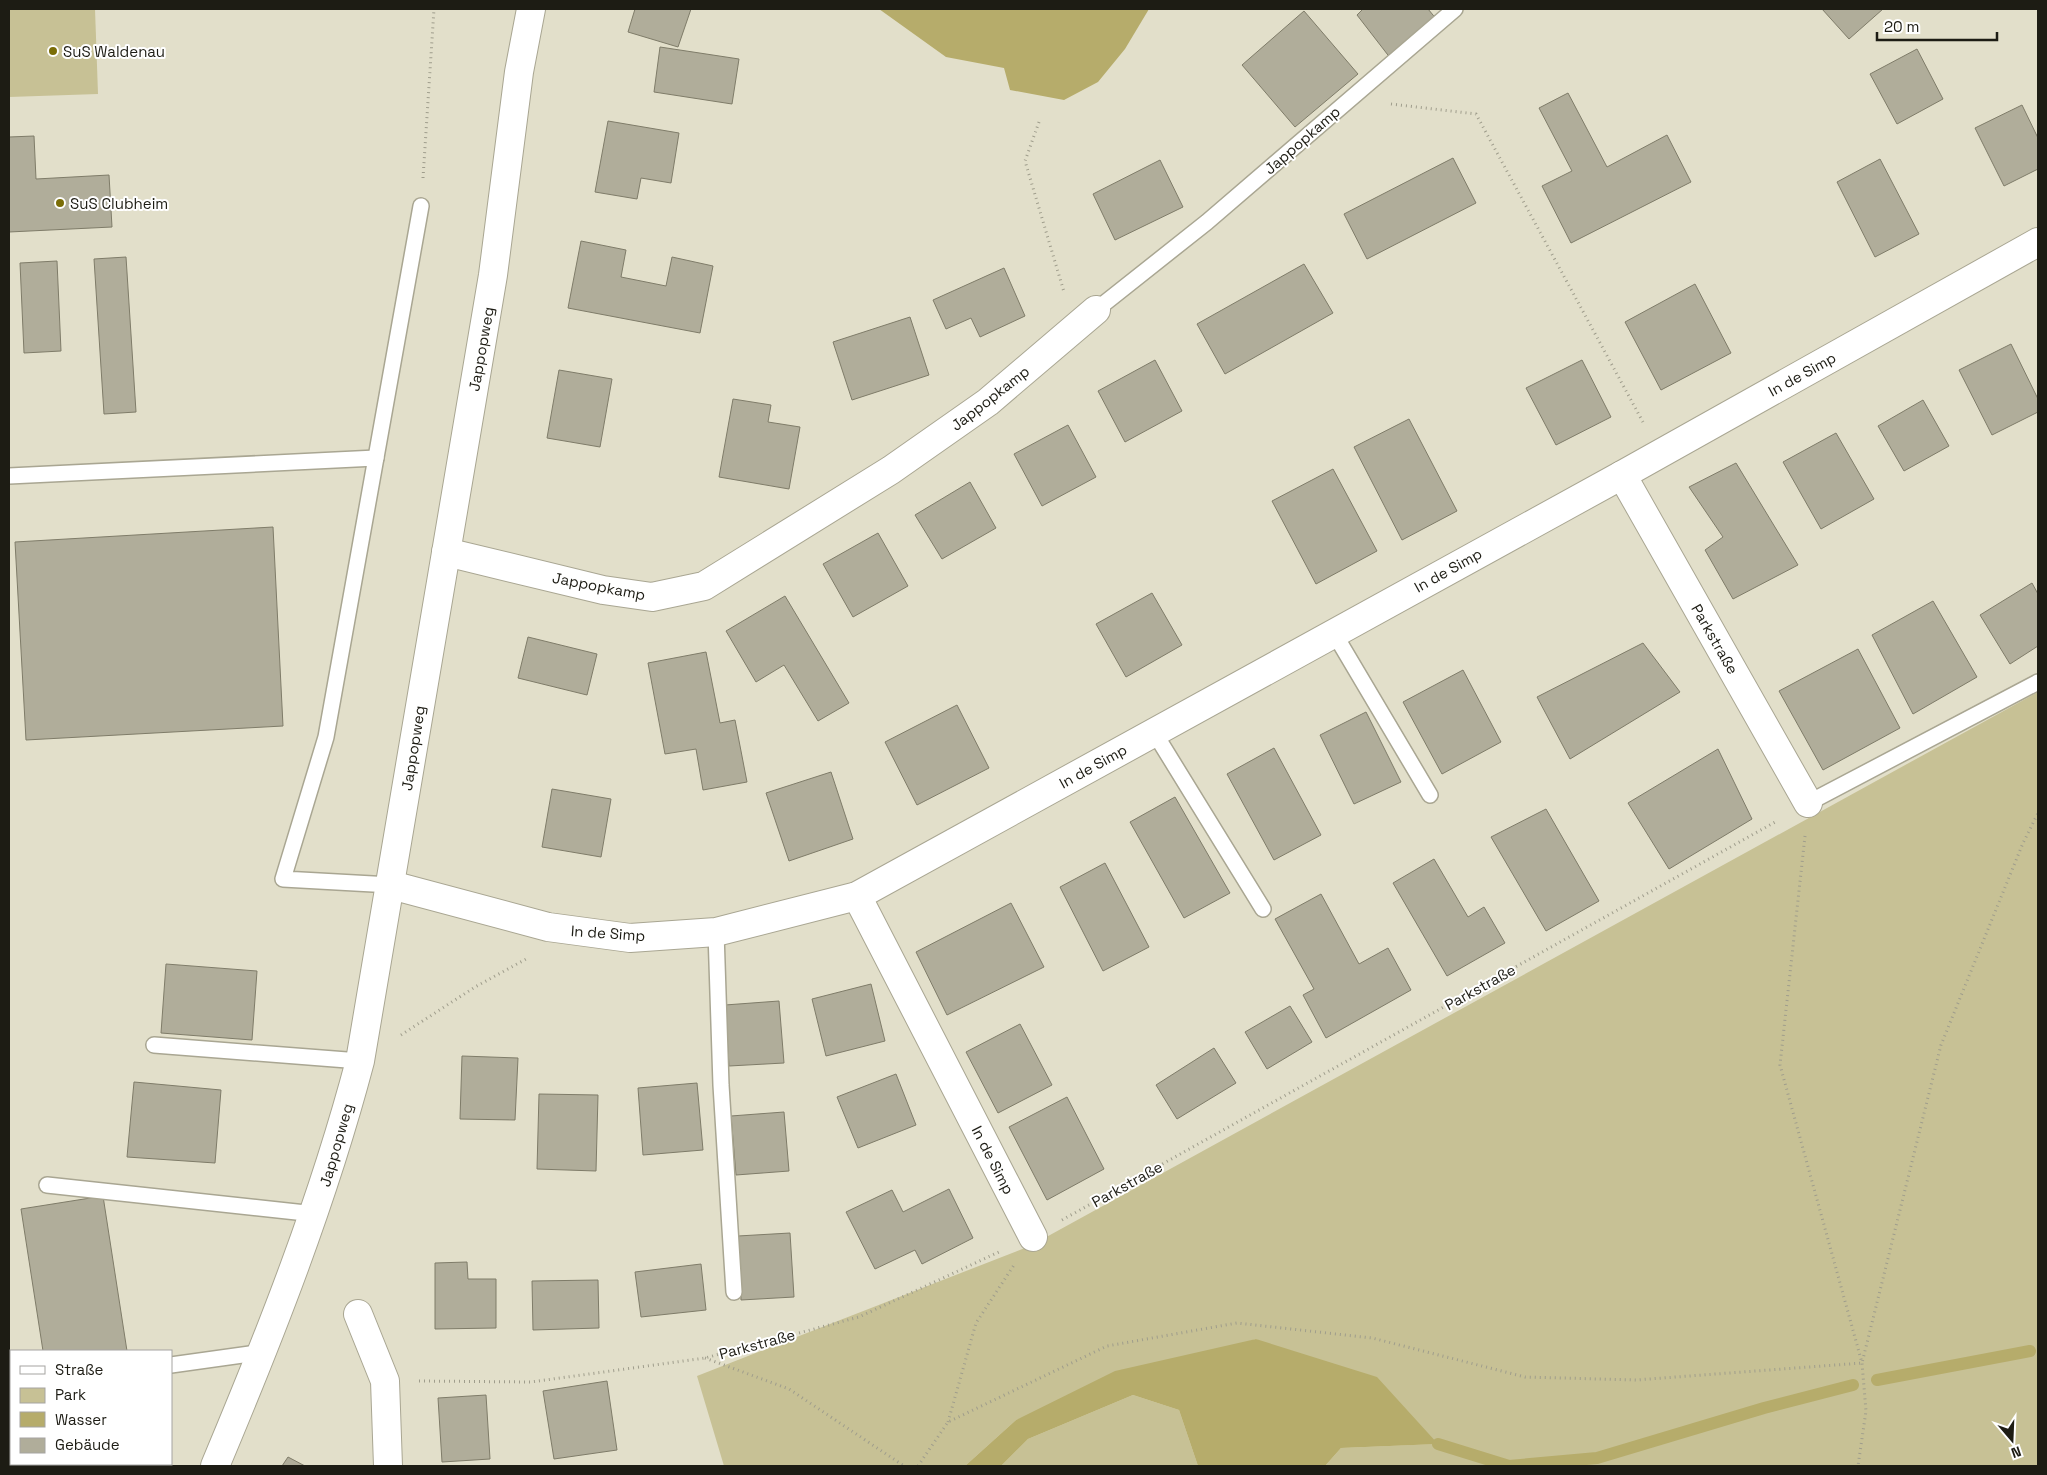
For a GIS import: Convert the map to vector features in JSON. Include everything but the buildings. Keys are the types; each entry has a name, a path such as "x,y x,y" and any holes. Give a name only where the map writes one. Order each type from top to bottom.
{"street":[{"name":"Jappopweg","path":"215,1466 264,1352 315,1214 338,1142 360,1061 493,275 530,9"},
{"name":"In de Simp","path":"391,884 548,927 630,938 716,932 856,896 1622,475 2038,242"},
{"name":"Jappopkamp","path":"446,552 603,590 642,596 652,597 704,586 899,464 988,402 1096,310"},
{"name":"Parkstraße","path":"1622,475 1808,803"},
{"name":"In de Simp","path":"856,896 1033,1237"},
{"path":"358,1314 385,1381 388,1466"}],"lane":[{"name":"Jappopkamp","path":"1096,310 1208,222 1455,9"},
{"path":"391,884 283,879 326,738 421,206"},
{"path":"9,476 376,458"},
{"path":"1334,633 1430,795"},
{"path":"1808,803 2038,682"},
{"path":"1154,732 1263,909"},
{"path":"716,932 721,1086 734,1292"},
{"path":"154,1045 360,1061"},
{"path":"47,1185 315,1214"},
{"path":"172,1365 264,1352"}],"path":[{"path":"421,206 434,9"},
{"path":"1351,98 1476,114 1660,453"},
{"path":"1039,122 1025,161 1075,328"},
{"path":"1808,803 1780,1065 1862,1363 1866,1411 1858,1466"},
{"name":"Parkstraße","path":"385,1381 531,1382 704,1358 859,1316 1033,1237 1808,803"},
{"path":"1862,1363 1941,1045 2023,843 2038,813"},
{"path":"360,1061 475,987 577,931"},
{"path":"918,1466 948,1422 976,1323 1033,1237"},
{"path":"948,1422 1107,1346 1237,1323 1372,1338 1525,1377 1636,1380 1862,1363"},
{"path":"704,1358 789,1389 904,1466"}],"green space":[{"name":"SuS Waldenau","path":"9,9 95,9 98,94 9,97"},
{"path":"2038,692 2038,1466 1325,1466 1341,1448 1437,1444 1256,1339 1016,1420 965,1466 724,1466 697,1376 1030,1246"},
{"path":"1133,1395 1179,1410 1198,1466 1001,1466 1028,1439"}],"water":[{"path":"879,9 1149,9 1125,49 1098,82 1064,100 1010,90 1004,68 946,57"},
{"path":"1256,1339 1377,1377 1438,1444 1341,1448 1325,1466 1198,1466 1179,1410 1133,1395 1028,1439 1001,1466 965,1466 1016,1420 1115,1371"}],"waterway":[{"path":"1877,1380 2030,1351"},
{"path":"1438,1444 1509,1466 1597,1458 1764,1408 1853,1385"}],"place":[{"name":"SuS Waldenau","path":"53,51"},
{"name":"SuS Clubheim","path":"60,203"}]}
